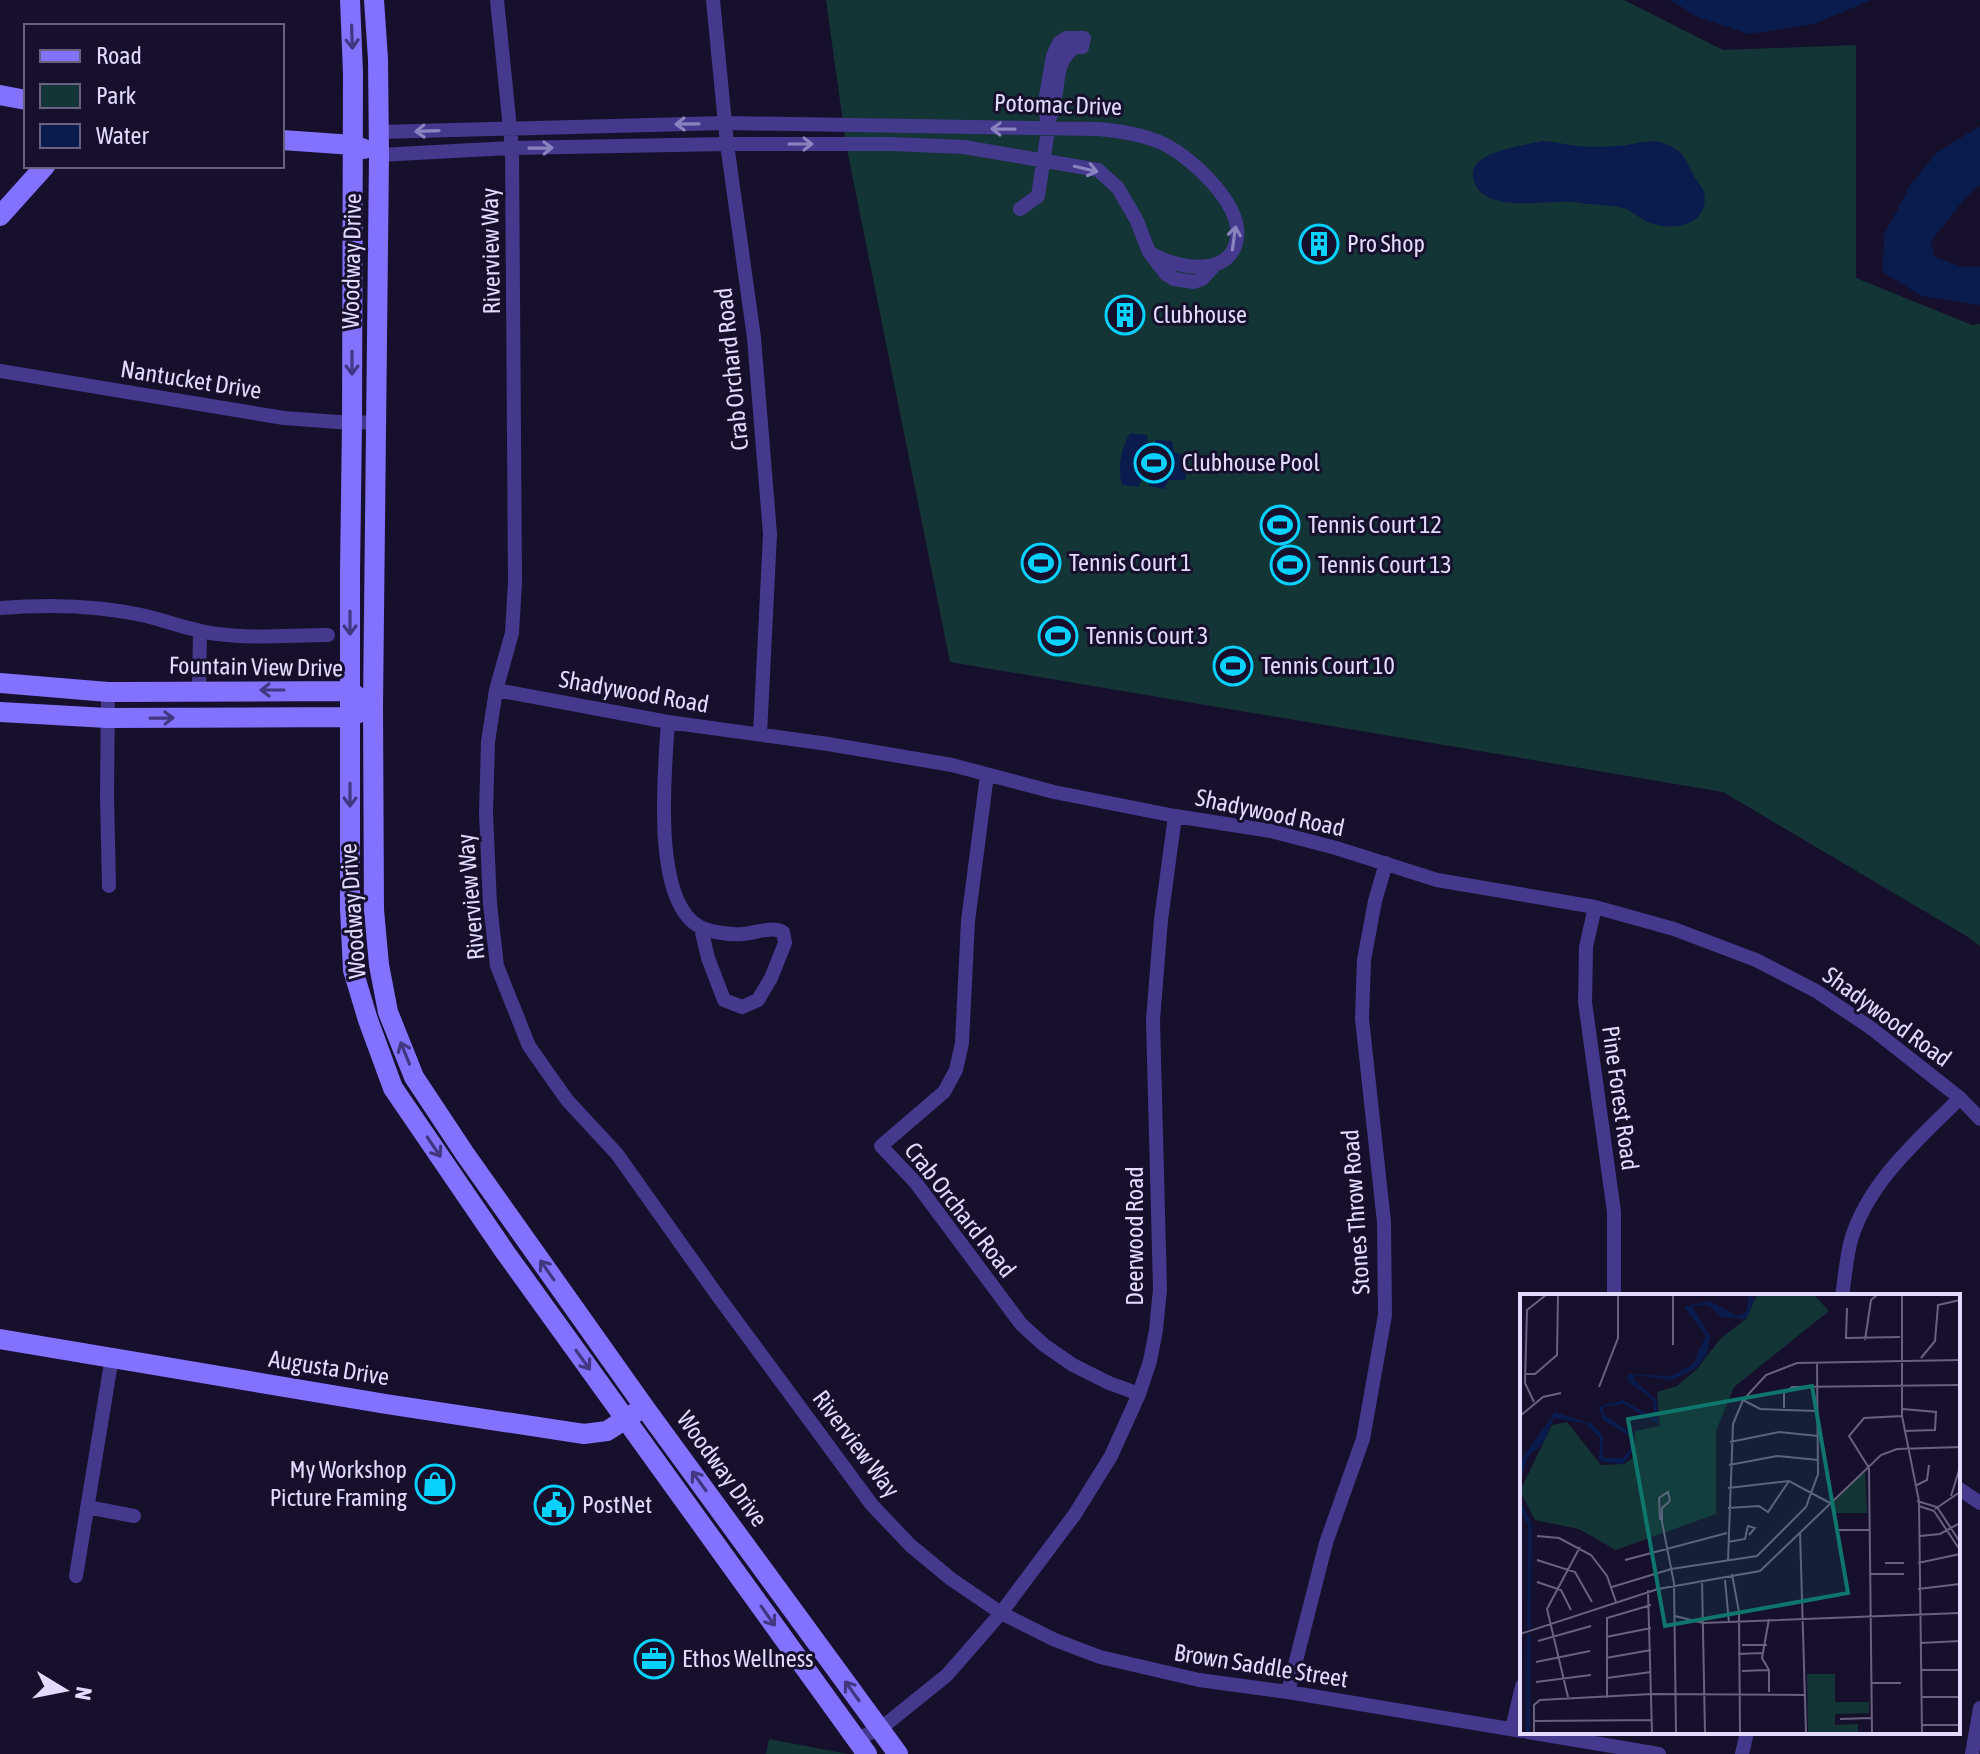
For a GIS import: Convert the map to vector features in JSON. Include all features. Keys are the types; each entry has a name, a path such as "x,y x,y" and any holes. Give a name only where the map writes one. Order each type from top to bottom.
{"main road":[{"name":"Woodway Drive","path":"350,0 353,73 350,909 353,970 393,1088 505,1252 861,1747"},
{"name":"Woodway Drive","path":"374,0 379,132 374,910 379,965 388,1012 414,1077 465,1154 645,1408 898,1754"},
{"path":"0,95 24,100"},
{"name":"Potomac Drive","path":"353,145 379,132"},
{"name":"Potomac Drive","path":"284,140 353,145 379,155"},
{"path":"0,216 43,168"},
{"name":"Fountain View Drive","path":"0,683 108,692 350,691 373,706"},
{"name":"Fountain View Drive","path":"0,712 107,718 350,717 373,706"},
{"path":"350,909 374,910"},
{"path":"505,1252 526,1239"},
{"name":"Augusta Drive","path":"0,1339 340,1397 584,1434 607,1431 645,1408"},
{"path":"737,1572 755,1559"}],"street":[{"name":"Riverview Way","path":"497,0 512,148 515,583 512,633 496,690 488,742 486,799 490,904 497,966 529,1046 567,1100 617,1154 872,1505 910,1545 951,1579 1001,1613"},
{"name":"Crab Orchard Road","path":"713,0 727,144 754,338 770,534 760,734"},
{"path":"1020,209 1038,196 1048,125 1045,102 1053,56 1059,43 1066,38 1084,38 1082,47 1075,47 1063,56 1054,112 1048,125"},
{"name":"Potomac Drive","path":"379,132 725,123 1048,125 1129,132 1163,144 1187,159 1218,188 1234,216 1237,238 1229,257 1215,265 1198,267 1161,260 1149,252 1137,221 1118,188 1098,170 964,147 727,144 512,148 379,155"},
{"name":"Nantucket Drive","path":"0,371 284,418 376,422"},
{"path":"0,608 69,605 120,611 200,631 239,636 328,635"},
{"path":"199,690 200,631"},
{"name":"Shadywood Road","path":"496,690 668,722 952,765 1054,792 1271,831 1437,880 1595,907 1674,929 1756,960 1804,984 1871,1028 1960,1098 1980,1119"},
{"path":"108,692 109,886"},
{"path":"668,722 664,794 666,846 672,887 687,918 701,928 737,934 774,928 783,932 785,943 781,955 758,1000 742,1007 724,1000 708,958 701,928"},
{"name":"Crab Orchard Road","path":"987,775 968,921 962,1043 956,1070 944,1092 881,1146 916,1183 1021,1324 1073,1365 1139,1394"},
{"name":"Deerwood Road","path":"861,1747 947,1675 1001,1613 1075,1514 1111,1456 1139,1394 1150,1361 1160,1289 1153,1020 1161,920 1175,816"},
{"name":"Stones Throw Road","path":"1288,1692 1326,1543 1363,1439 1385,1315 1384,1222 1362,1019 1364,960 1386,863"},
{"name":"Pine Forest Road","path":"1595,907 1586,947 1585,1002 1614,1212 1614,1294"},
{"path":"1842,1294 1851,1241 1868,1200 1902,1156 1960,1098"},
{"path":"76,1576 112,1357"},
{"path":"1960,1489 1980,1503"},
{"path":"87,1507 134,1516"},
{"name":"Brown Saddle Street","path":"1001,1613 1055,1640 1100,1657 1154,1671 1517,1730"},
{"path":"1517,1730 1520,1704"},
{"path":"1972,1754 1980,1708"},
{"path":"1540,1734 1659,1754"},
{"path":"1742,1754 1747,1734"}],"green space":[{"path":"826,0 1624,0 1723,50 1856,45 1856,278 1972,325 1980,324 1980,946 1723,792 950,662 846,144"},
{"path":"769,1739 848,1754 766,1754"}],"water":[{"path":"1671,0 1871,0 1814,24 1749,34 1697,17"},
{"path":"1980,126 1980,184 1931,241 1934,257 1963,267 1980,267 1980,305 1921,296 1883,272 1884,235 1909,187 1936,153"},
{"path":"1542,141 1591,147 1654,141 1671,146 1684,157 1703,189 1702,212 1689,223 1662,226 1617,207 1572,202 1515,203 1487,197 1478,189 1473,177 1474,168 1480,161 1499,151"},
{"name":"Clubhouse Pool","path":"1130,433 1147,435 1150,452 1156,440 1172,441 1174,452 1189,457 1185,480 1169,480 1164,489 1149,486 1146,472 1138,487 1122,485 1121,458"}],"place":[{"name":"Pro Shop","path":"1319,244"},
{"name":"Clubhouse","path":"1125,315"},
{"name":"Clubhouse Pool","path":"1154,463"},
{"name":"Tennis Court 12","path":"1280,525"},
{"name":"Tennis Court 1","path":"1041,563"},
{"name":"Tennis Court 13","path":"1290,565"},
{"name":"Tennis Court 3","path":"1058,636"},
{"name":"Tennis Court 10","path":"1233,666"},
{"name":"My Workshop Picture Framing","path":"435,1484"},
{"name":"PostNet","path":"554,1505"},
{"name":"Ethos Wellness","path":"654,1659"}]}
